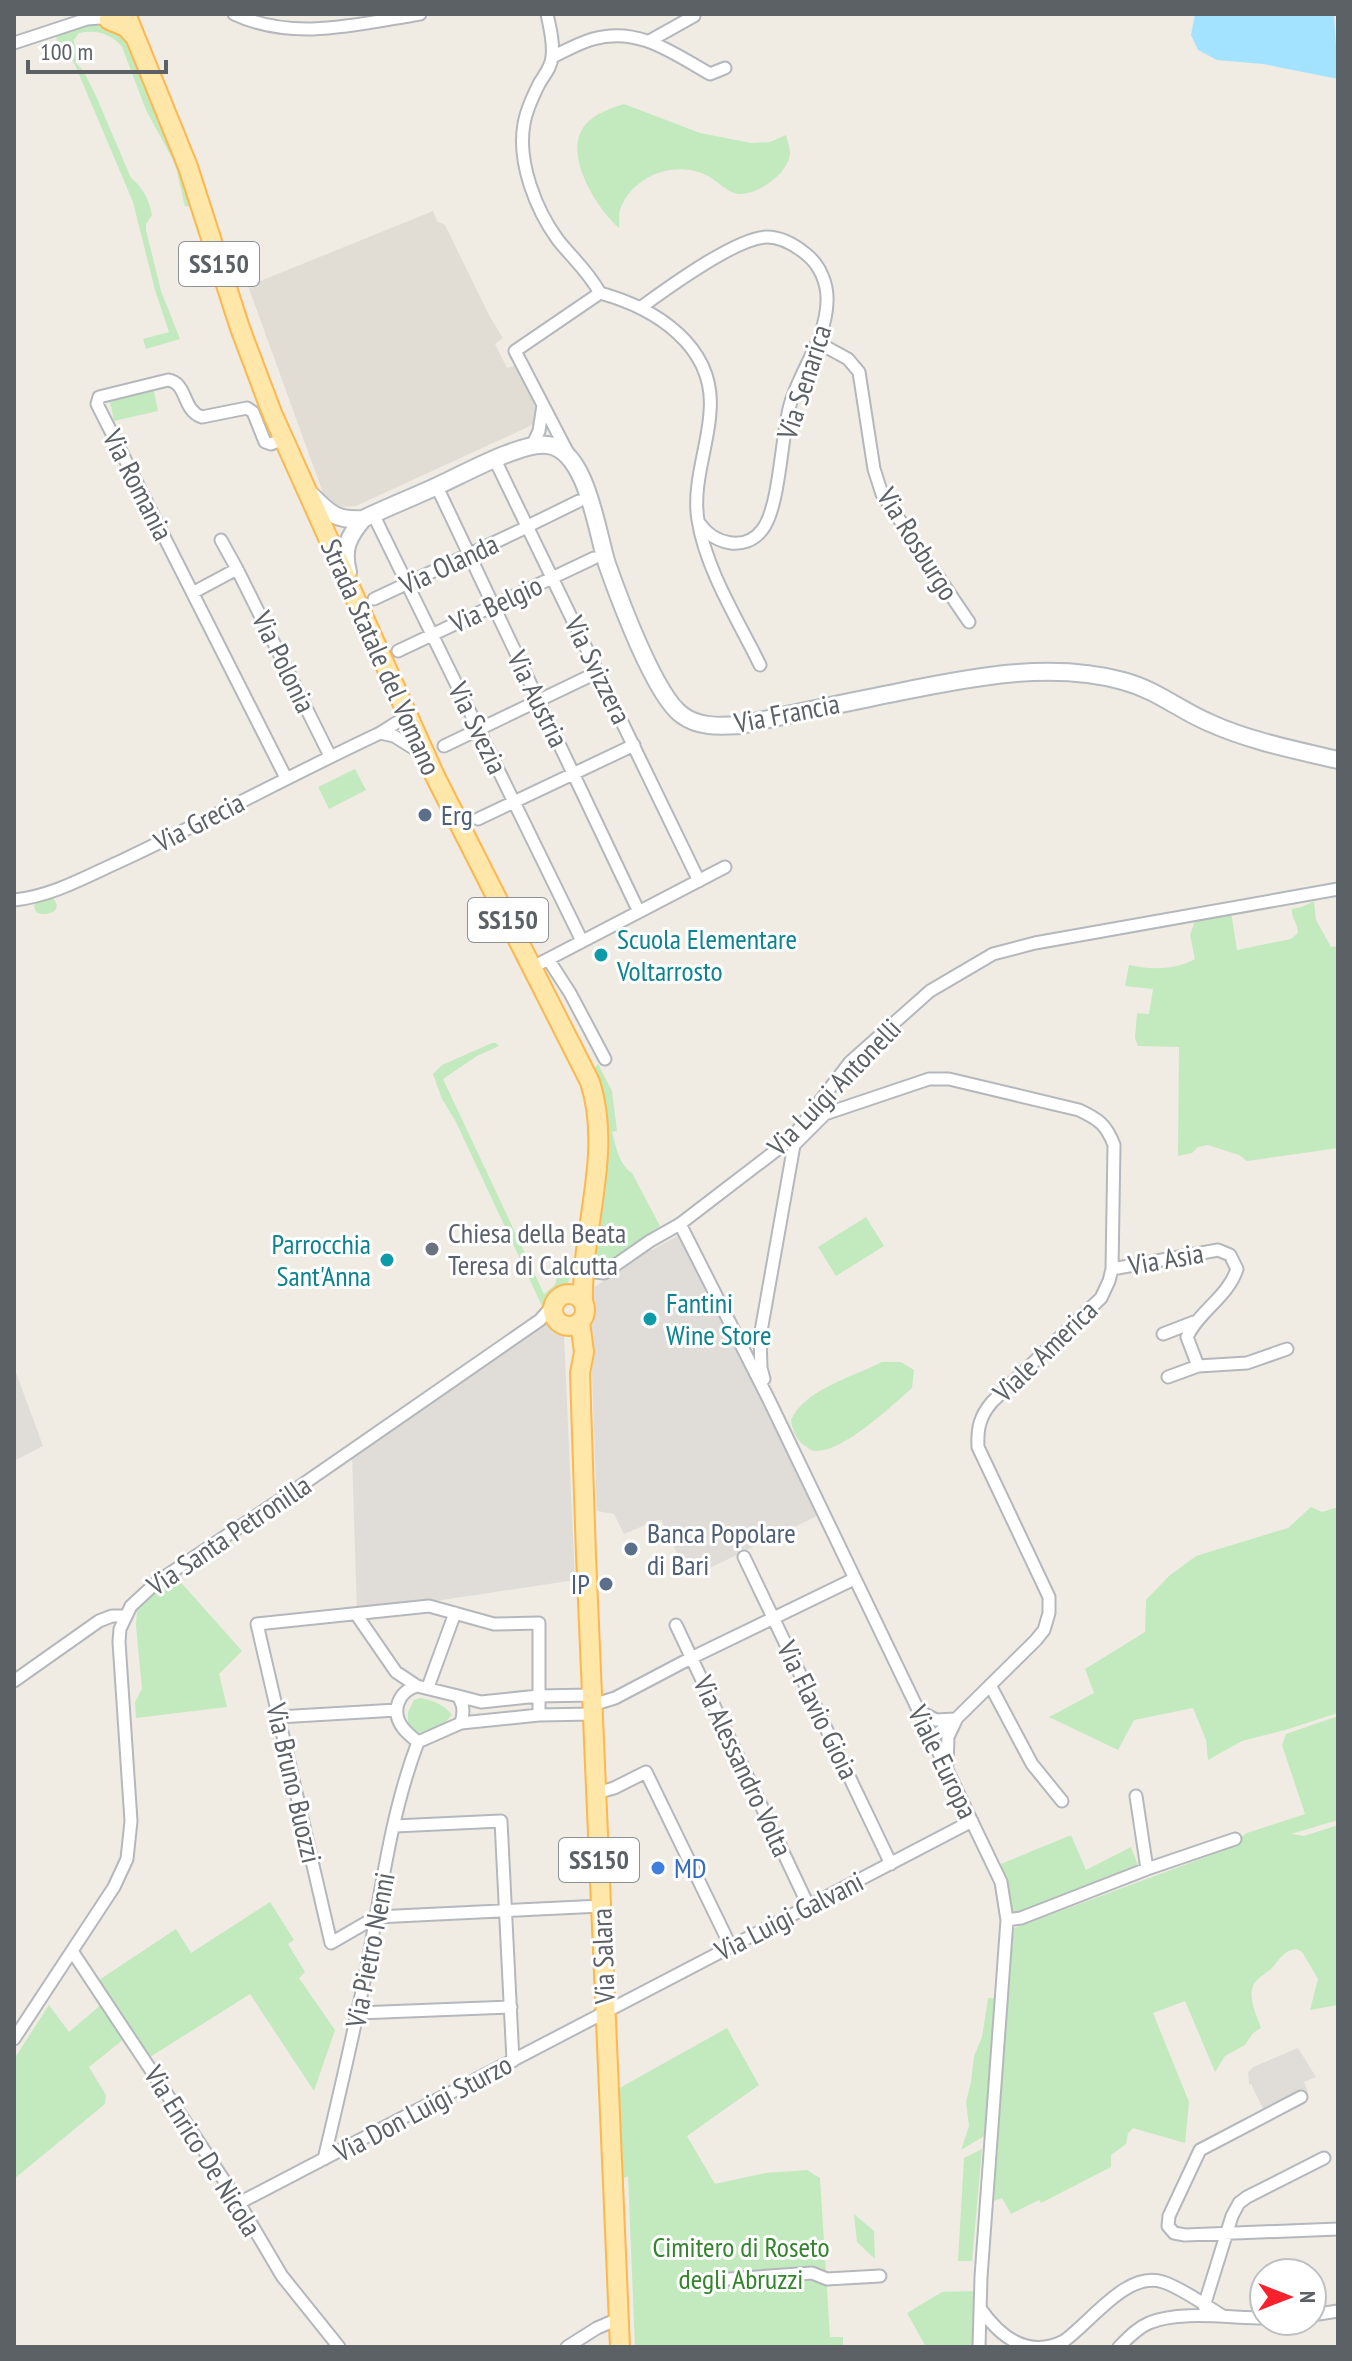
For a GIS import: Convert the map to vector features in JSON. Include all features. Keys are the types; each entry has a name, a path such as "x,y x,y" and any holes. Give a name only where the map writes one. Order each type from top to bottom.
{"main road":[{"name":"Strada Statale del Vomano","path":"102,17 126,27 134,36 188,167 252,363 283,439 426,756 540,963 594,1096 599,1133 584,1270 564,1312"},
{"path":"327,536 339,536 360,521 495,460 538,445 557,448 570,458"},
{"name":"Via Francia","path":"570,458 583,481 607,562 642,651 667,701 682,716 698,723 741,725 968,678 1030,673 1090,674 1150,690 1210,724 1338,760"},
{"path":"307,492 332,515 360,521"},
{"path":"353,595 345,555 346,544 360,521"},
{"name":"Via Salara","path":"564,1312 584,1352 580,1373 620,2347"}],"street":[{"path":"234,14 279,28 321,30 420,14"},
{"path":"547,14 552,57 524,123 523,149 529,178 541,213 558,240 589,273 600,293 621,299 672,326 690,345 701,364 709,387 711,408 697,490 698,521 705,552 760,665"},
{"path":"651,40 694,16"},
{"path":"14,43 102,17"},
{"path":"552,57 593,39 622,36 651,40 710,74 725,68"},
{"name":"Via Senarica","path":"640,308 731,248 764,237 778,238 808,255 818,266 825,282 826,309 817,342 790,406 773,505 762,531 742,543 730,543 708,536 698,521"},
{"path":"570,458 515,351 600,293"},
{"name":"Via Rosburgo","path":"817,342 848,359 859,372 874,469 882,494 969,622"},
{"name":"Via Romania","path":"283,439 271,444 265,442 253,412 247,408 196,416 189,408 180,385 174,380 99,397 97,404 286,778"},
{"path":"543,405 538,445 550,440 553,424"},
{"name":"Via Svizzera","path":"495,460 699,881"},
{"name":"Via Austria","path":"437,487 639,912"},
{"name":"Via Olanda","path":"374,599 579,501"},
{"name":"Via Svezia","path":"360,521 408,583 582,941"},
{"name":"Via Polonia","path":"221,540 330,756"},
{"name":"Via Belgio","path":"398,651 594,558"},
{"path":"194,592 237,569"},
{"path":"444,746 598,672"},
{"path":"394,736 411,724"},
{"name":"Via Grecia","path":"14,900 53,892 330,756 380,733 411,724"},
{"path":"380,733 394,736 426,756"},
{"path":"478,819 634,745"},
{"path":"582,1065 603,1057 570,993 540,963 725,867"},
{"name":"Via Luigi Antonelli","path":"584,1270 604,1273 680,1224 792,1142 850,1062 930,991 993,954 1035,943 1338,889"},
{"name":"Viale America","path":"792,1142 825,1114 929,1079 949,1079 1079,1110 1099,1120 1114,1145 1112,1269 1101,1298 992,1402 982,1414 977,1432 978,1447 1049,1597 1044,1630 956,1719 932,1738"},
{"path":"769,1400 761,1368 760,1337 792,1142"},
{"name":"Viale Europa","path":"680,1224 769,1400 1001,1882 1007,1920 979,2347"},
{"name":"Via Asia","path":"1112,1269 1218,1250 1230,1255 1237,1269 1232,1284 1194,1322 1163,1334"},
{"name":"Via Santa Petronilla","path":"14,2039 122,1872 130,1841 119,1642 125,1616 142,1593 564,1312"},
{"path":"1194,1322 1187,1337 1198,1366"},
{"path":"1168,1377 1198,1366 1247,1363 1287,1349"},
{"name":"Via Flavio Gioia","path":"744,1557 891,1864"},
{"path":"422,1686 408,1689 402,1694 397,1710 403,1729 418,1742 461,1723 539,1715 592,1704 615,1698 854,1579"},
{"path":"539,1715 538,1696 539,1623 494,1624 429,1606 356,1614 396,1672 422,1686 481,1702 538,1696 592,1704"},
{"path":"422,1686 455,1613"},
{"name":"Via Bruno Buozzi","path":"356,1614 257,1624 331,1943 376,1917"},
{"path":"14,1681 99,1621 112,1616 125,1616"},
{"name":"Via Alessandro Volta","path":"676,1625 809,1907"},
{"path":"990,1685 1032,1764 1062,1801"},
{"path":"458,1696 464,1713 461,1723"},
{"path":"278,1717 397,1710"},
{"path":"918,1711 936,1720 956,1719 948,1737 947,1769"},
{"name":"Via Pietro Nenni","path":"324,2159 358,2013 395,1826 418,1742"},
{"path":"596,1793 646,1772 730,1945"},
{"path":"1136,1796 1147,1869"},
{"path":"395,1826 501,1821 513,2061"},
{"name":"Via Luigi Galvani","path":"605,2011 972,1821"},
{"path":"1007,1920 1021,1918 1235,1839"},
{"path":"376,1917 601,1906"},
{"name":"Via Enrico De Nicola","path":"72,1951 239,2203 282,2276 339,2347"},
{"path":"358,2013 511,2007"},
{"name":"Via Don Luigi Sturzo","path":"239,2203 605,2011"},
{"path":"1301,2097 1207,2145 1195,2157 1169,2216 1168,2226 1172,2232 1181,2234 1338,2229"},
{"path":"1204,2306 1235,2210 1244,2199 1324,2158"},
{"path":"687,2282 812,2273 827,2279 880,2276"},
{"path":"980,2308 1002,2335 1029,2346 1062,2344 1125,2288 1145,2279 1163,2282 1223,2316"},
{"path":"1182,2292 1188,2304 1183,2317"},
{"path":"1119,2347 1147,2323 1183,2317 1248,2317"},
{"path":"567,2347 618,2319"},
{"path":"979,2347 987,2337 1002,2335"}],"shaded area":[{"path":"433,211 437,221 445,225 503,338 495,344 507,368 516,365 536,409 536,418 528,427 356,506 342,507 330,503 323,493 248,286"},
{"path":"679,1235 817,1516 689,1578 661,1520 624,1534 614,1514 597,1511 589,1293 647,1250"},
{"path":"553,1324 564,1335 575,1580 357,1613 352,1457 543,1325"},
{"path":"14,1367 43,1446 14,1461"},
{"path":"1298,2048 1316,2077 1304,2082 1308,2092 1265,2113 1249,2084 1248,2072"}],"green space":[{"path":"105,23 129,39 175,143 192,207 185,206 172,158 146,110 122,47 103,34 79,33 74,40 77,64 96,96 131,178 149,204 152,215 146,230 161,291 180,339 146,349 143,339 169,332 133,202 75,65 67,52 58,48 56,35 85,25"},
{"path":"624,104 700,133 751,143 770,142 786,135 790,151 788,161 772,181 740,194 696,171 682,169 656,174 645,179 626,198 619,212 619,228 591,192 579,161 577,146 580,133 589,121"},
{"path":"153,387 158,411 114,421 109,397"},
{"path":"355,769 366,790 329,809 318,787"},
{"path":"53,898 56,910 37,913 35,902"},
{"path":"1314,901 1316,920 1331,947 1338,946 1338,1148 1247,1161 1239,1155 1208,1145 1178,1156 1179,1047 1138,1046 1135,1038 1137,1013 1149,1014 1153,989 1125,986 1129,965 1162,968 1195,959 1190,935 1196,918 1231,912 1237,950 1291,939 1298,933 1292,909"},
{"path":"492,1043 499,1046 477,1056 443,1079 544,1294 555,1285 563,1259 575,1263 567,1286 542,1306 456,1122 442,1099 433,1074 442,1065"},
{"path":"598,1064 612,1091 617,1131 612,1132 619,1155 660,1226 598,1268 593,1267 602,1093 594,1069"},
{"path":"866,1217 884,1246 836,1276 818,1247"},
{"path":"882,1362 901,1362 914,1370 912,1388 879,1417 835,1446 822,1451 811,1450 801,1443 791,1420 807,1400 831,1385"},
{"path":"1311,1507 1322,1512 1338,1507 1338,1713 1242,1741 1208,1760 1206,1740 1193,1708 1134,1720 1118,1750 1049,1717 1094,1693 1085,1669 1145,1632 1146,1600 1169,1576 1196,1556 1288,1528"},
{"path":"177,1578 242,1651 219,1674 227,1707 136,1718 135,1702 142,1689 137,1610 153,1594"},
{"path":"420,1698 446,1708 452,1715 436,1727 416,1733 408,1725 408,1712 414,1700"},
{"path":"1338,1716 1338,1820 1291,1834 1304,1836 1338,1825 1338,2005 1310,2010 1318,1979 1302,1952 1296,1949 1288,1952 1254,1985 1253,2003 1261,2028 1245,2045 1225,2056 1215,2072 1185,2001 1153,2013 1189,2102 1185,2143 1133,2128 1128,2133 1126,2144 1111,2155 1111,2167 1041,2203 1039,2200 1011,2214 1002,2198 994,2201 1012,1929 1222,1851 1247,1833 1305,1814 1282,1745 1286,1734"},
{"path":"1071,1835 1086,1870 1131,1847 1139,1868 1020,1914 1013,1911 1001,1864"},
{"path":"270,1902 294,1940 288,1944 305,1972 299,1978 335,2030 314,2091 250,1994 147,2059 99,1980 176,1929 191,1953"},
{"path":"988,1998 997,1998 986,2135 961,2150 969,2126 966,2102"},
{"path":"103,2003 124,2039 89,2067 106,2095 105,2104 14,2179 14,2059 49,2005 69,2032"},
{"name":"Cimitero di Roseto degli Abruzzi","path":"727,2028 759,2085 687,2136 715,2184 765,2173 807,2170 820,2178 830,2337 843,2337 843,2347 635,2347 628,2176 620,2180 616,2090"},
{"path":"982,2149 972,2261 958,2261 964,2158"},
{"path":"854,2214 874,2231 875,2259 857,2242"},
{"path":"977,2291 974,2347 926,2347 907,2313 942,2292"}],"water":[{"path":"1195,14 1334,14 1338,79 1263,64 1217,60 1198,50 1191,35"}],"place":[{"name":"Erg","path":"425,815"},
{"name":"Scuola Elementare Voltarrosto","path":"601,955"},
{"name":"Chiesa della Beata Teresa di Calcutta","path":"432,1249"},
{"name":"Parrocchia Sant'Anna","path":"387,1260"},
{"name":"Fantini Wine Store","path":"650,1319"},
{"name":"Banca Popolare di Bari","path":"631,1549"},
{"name":"IP","path":"606,1584"},
{"name":"MD","path":"658,1868"}]}
